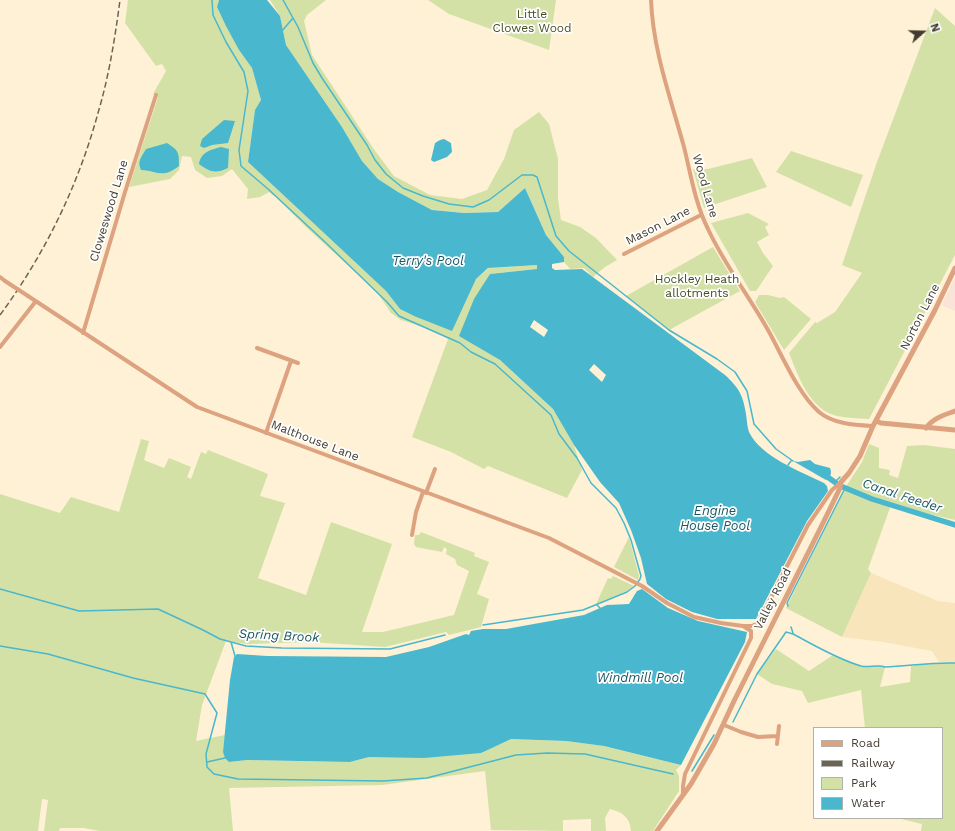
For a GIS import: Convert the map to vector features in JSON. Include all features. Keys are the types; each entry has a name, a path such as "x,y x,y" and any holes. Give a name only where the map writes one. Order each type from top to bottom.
{"street":[{"name":"Wood Lane","path":"651,0 656,46 701,215 708,230 761,316 809,403 831,420 875,424"},
{"name":"Cloweswood Lane","path":"83,333 156,95"},
{"name":"Mason Lane","path":"624,254 701,215"},
{"name":"Norton Lane","path":"902,374 955,268"},
{"name":"Malthouse Lane","path":"0,277 197,407 549,538 635,582 667,603 694,617 743,626"},
{"path":"0,347 36,301"},
{"path":"257,348 298,363"},
{"path":"266,433 291,361"},
{"name":"Valley Road","path":"657,831 702,766 724,725 737,695 840,488 841,482 860,456 875,424 902,374"},
{"path":"926,428 930,422 935,419 955,411"},
{"path":"875,424 880,423 955,430"},
{"path":"412,535 416,512 435,469"},
{"path":"743,626 755,625 761,618 808,525 832,490 841,482"},
{"path":"683,794 685,774 751,638 751,631 743,626"},
{"path":"724,725 758,737 777,736"},
{"path":"777,744 779,726"}],"shaded area":[{"path":"955,277 955,311 942,305"},
{"path":"871,573 938,601 955,603 955,663 939,662 932,651 883,642 842,637"}],"green space":[{"path":"128,0 219,0 217,7 239,50 252,68 261,100 255,111 248,162 386,291 400,309 414,316 476,279 489,268 537,265 537,269 490,274 460,336 500,360 553,409 574,445 582,470 567,498 488,466 484,469 451,452 412,437 448,339 423,327 401,320 391,313 377,292 269,192 260,197 247,199 248,189 232,169 222,176 207,178 195,170 191,157 182,156 179,170 170,179 129,187 158,97 153,94 166,71 162,64 156,66 125,23"},
{"path":"270,0 326,0 307,15 304,21 312,55 373,148 394,176 430,195 462,199 487,190 504,159 514,130 539,112 549,124 558,159 558,199 561,220 580,227 596,238 617,260 605,267 593,277 584,268 570,269 564,262 564,257 546,235 525,188 498,212 464,213 432,210 398,192 378,179 362,161 342,127 286,45 280,16"},
{"name":"Little Clowes Wood","path":"428,0 556,0 549,50 449,14"},
{"path":"935,8 955,26 955,255 869,419 837,416 828,413 819,407 812,399 796,372 789,353 815,322 817,323 835,312 862,273 842,265 877,162"},
{"path":"791,151 863,175 851,207 776,172"},
{"path":"752,158 767,187 704,208 693,169 708,169"},
{"path":"748,213 769,224 765,227 769,235 757,242 773,266 756,291 750,291 711,223"},
{"name":"Hockley Heath allotments","path":"713,247 740,291 669,330 626,296"},
{"path":"759,295 768,295 780,298 784,297 811,319 784,350 755,302"},
{"path":"141,439 149,441 144,460 164,468 169,458 191,467 187,477 191,479 201,452 206,454 208,450 268,474 260,496 285,503 258,578 306,595 331,522 392,544 362,632 383,632 454,615 469,571 457,565 455,559 446,554 447,549 444,547 442,552 416,547 414,544 415,535 419,535 421,532 475,553 474,556 489,562 477,594 489,599 481,627 449,635 446,632 385,647 310,642 247,644 226,641 202,705 196,741 225,735 223,752 229,762 247,760 350,762 369,757 511,739 566,741 604,746 681,765 676,770 679,776 679,791 653,831 631,831 629,822 625,816 610,809 605,818 606,831 591,831 591,819 563,820 563,831 491,830 485,771 382,785 229,788 233,831 100,831 84,828 60,828 59,831 44,831 48,800 42,799 38,831 0,831 0,494 60,513 71,497 119,512"},
{"path":"869,444 879,448 879,468 890,470 889,475 898,478 907,446 924,445 955,449 955,520 891,505 868,569 871,573 842,637 786,608 845,488 862,462"},
{"path":"629,537 639,576 638,580 614,567"},
{"path":"613,576 634,586 627,591 596,604 608,578 611,579"},
{"path":"776,649 809,671 833,655 862,666 885,667 880,687 910,682 911,666 930,663 955,663 955,831 921,831 922,824 901,819 943,819 943,727 865,727 861,690 808,703 802,691 772,684 757,674"}],"water":[{"name":"Engine House Pool","path":"219,0 267,0 280,16 286,45 342,127 362,161 378,179 398,192 432,210 464,213 498,212 525,188 546,235 564,257 564,262 552,264 552,268 555,270 582,269 725,375 734,384 742,397 748,430 762,449 782,462 824,483 827,486 828,491 807,521 756,619 717,619 692,612 666,599 647,584 641,558 619,503 600,482 574,445 553,409 500,360 459,336 474,299 490,274 537,269 537,265 488,268 476,279 452,331 400,309 386,291 248,162 255,110 261,100 252,68 239,50 217,7","holes":["534,320 548,330 544,337 530,327","594,364 606,375 602,382 589,370"]},
{"path":"224,120 235,121 228,143 212,145 204,148 200,146 202,139"},
{"path":"444,139 451,143 452,152 447,157 434,162 431,160 435,143"},
{"path":"167,143 178,152 179,166 164,173 141,170 141,157 146,149"},
{"path":"221,147 229,149 228,168 220,171 213,171 206,169 199,164 204,154"},
{"path":"810,460 815,464 830,468 831,473 829,478 826,480 793,461 798,462"},
{"name":"Windmill Pool","path":"642,589 668,608 698,621 747,632 745,642 681,765 604,746 566,741 511,739 481,753 424,758 369,757 350,762 247,760 229,762 225,758 223,752 230,680 234,657 237,654 267,656 386,657 429,647 466,634 469,635 471,631 483,629 506,629 584,615 607,605 629,604 637,591"}],"waterway":[{"path":"212,0 213,15 226,42 244,72 248,91 239,150 241,166 325,242 387,302 399,316 460,343 471,352 495,364 551,415 559,434 577,458 591,483 616,508 624,523 631,540 641,576 635,586 627,592 583,610 483,625"},
{"path":"283,0 298,27 313,63 367,145 375,160 386,174 403,188 423,196 449,204 473,207 489,200 522,175 533,175 537,177 556,236 569,251 669,330 717,359 735,372 747,391 754,424 776,449 793,461"},
{"path":"282,31 293,18"},
{"path":"788,465 791,461"},
{"name":"Canal Feeder","path":"835,482 840,477"},
{"name":"Canal Feeder","path":"829,478 836,483"},
{"name":"Canal Feeder","path":"843,487 872,499 955,525"},
{"path":"788,606 787,603 845,488"},
{"name":"Spring Brook","path":"0,589 79,611 158,609 220,639 246,646 282,648 390,649 445,635"},
{"path":"597,605 600,608"},
{"name":"Spring Brook","path":"791,627 793,633"},
{"name":"Spring Brook","path":"733,722 757,674 786,632 793,634 834,656 861,666 885,667 955,663"},
{"path":"231,642 235,656"},
{"path":"0,646 48,654 133,678 205,694 217,713 206,754 207,767 214,774 238,779 383,781 427,778 516,755 547,753 585,754 673,774"},
{"path":"692,771 714,735"},
{"path":"207,762 225,758"}],"railway":[{"path":"0,315 46,244 81,167 105,85 114,43 120,0"}],"water label":[{"name":"Terry's Pool","path":"428,261"}]}
